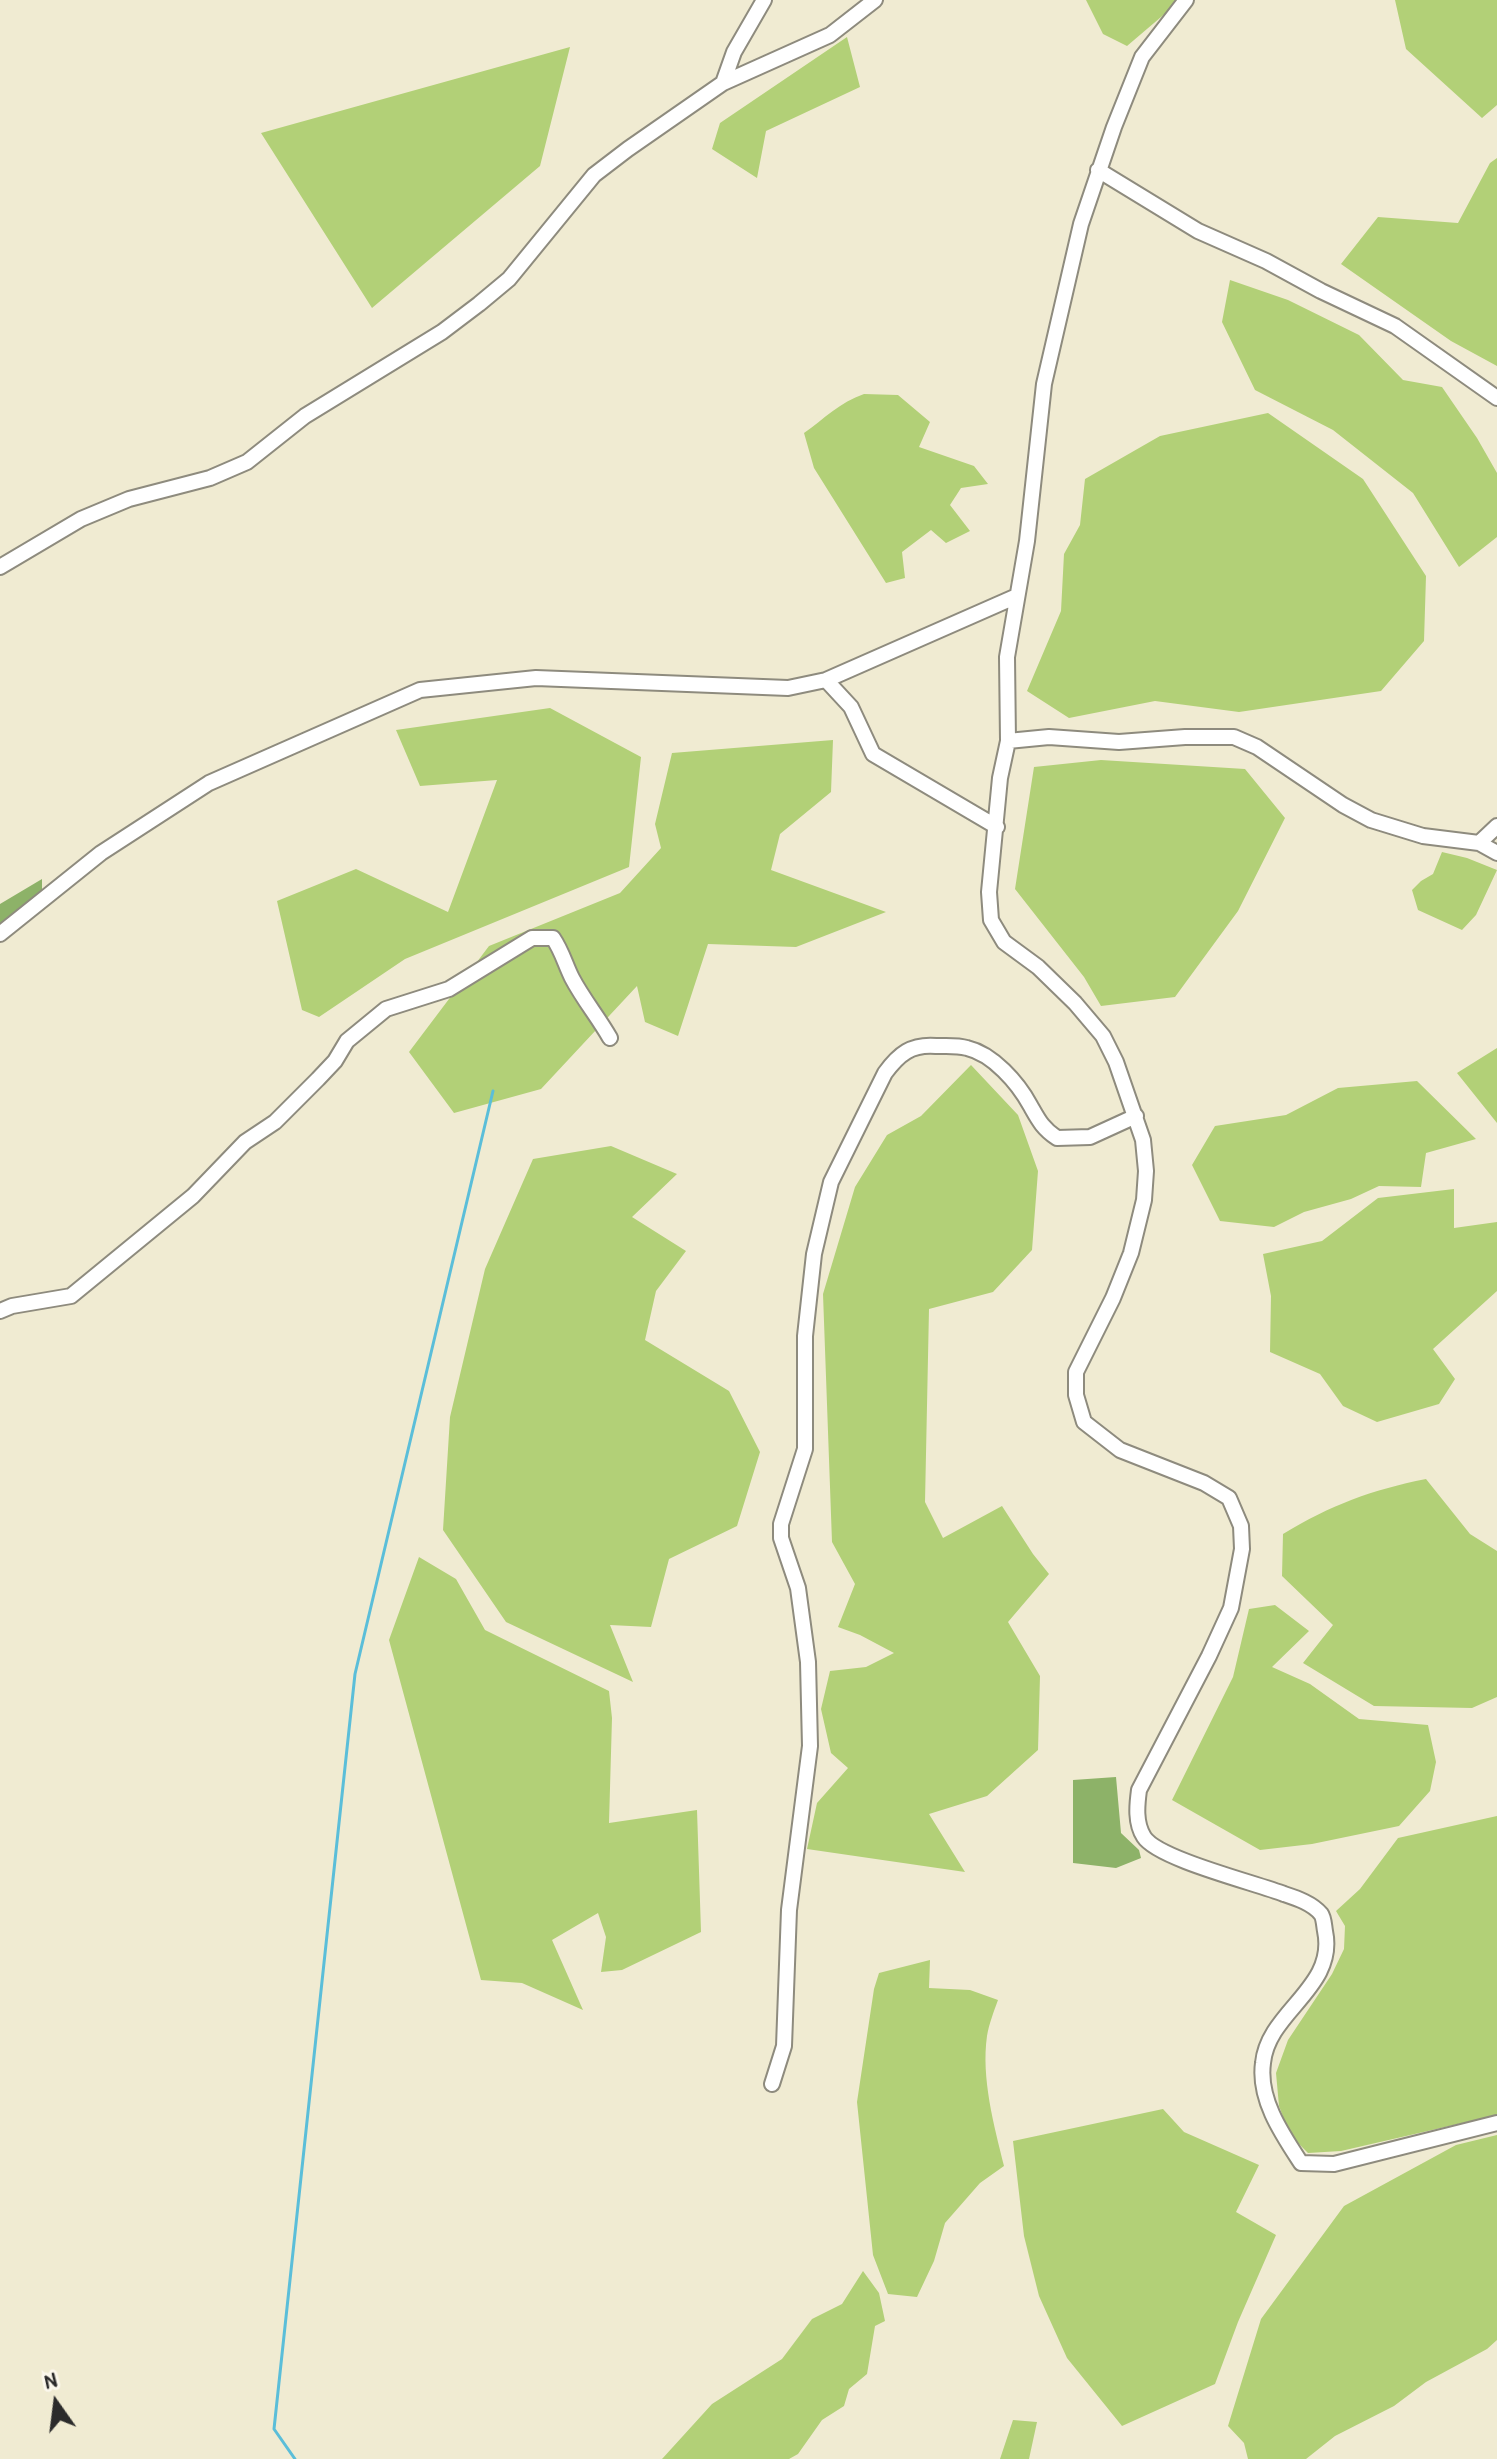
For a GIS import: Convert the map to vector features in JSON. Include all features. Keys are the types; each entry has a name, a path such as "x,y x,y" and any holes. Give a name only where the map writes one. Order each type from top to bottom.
{"street":[{"path":"723,83 734,52 764,0"},
{"path":"0,567 81,519 129,499 210,478 247,462 305,416 442,332 479,304 509,279 594,175 723,83 830,35 875,0"},
{"path":"1186,0 1142,57 1098,170 1081,224 1044,384 1027,541 1007,657 1008,741 1000,778 989,892 991,920 1004,942 1038,967 1103,1036 1143,1140 1146,1171 1144,1200 1126,1265 1076,1372 1076,1395 1084,1422 1120,1450 1204,1483 1229,1498 1241,1526 1242,1549 1231,1608 1203,1669 1139,1790 1139,1824 1145,1840 1184,1862 1306,1902 1322,1915 1327,1937 1325,1964 1306,1995 1273,2033 1262,2064 1263,2084 1273,2117 1301,2163 1334,2164 1497,2123"},
{"path":"1098,170 1198,231 1266,261 1395,326 1497,398"},
{"path":"0,934 101,853 209,783 420,690 536,678 788,688 826,680 1017,596"},
{"path":"826,680 851,707 873,754 997,827"},
{"path":"1008,741 1049,737 1119,742 1234,737 1257,747 1343,805 1371,820 1423,836 1479,843 1497,853"},
{"path":"1479,843 1497,826"},
{"path":"0,1311 12,1306 71,1296 193,1196 245,1142 275,1122 335,1061 347,1041 386,1009 449,989 532,938 553,938 563,951 570,975 584,1000 610,1038"},
{"path":"772,2084 784,2046 789,1910 810,1746 808,1662 798,1588 781,1538 781,1524 805,1449 805,1336 814,1254 831,1182 885,1073 897,1057 912,1047 928,1045 975,1050 1014,1081 1038,1121 1057,1138 1090,1137 1136,1116"}],"green space":[{"path":"1086,0 1181,0 1127,46 1103,34"},
{"path":"1395,0 1497,0 1497,105 1482,118 1406,49"},
{"path":"847,37 860,87 766,131 757,178 712,149 720,123"},
{"path":"570,47 540,166 372,308 261,133"},
{"path":"1497,158 1497,366 1451,341 1341,264 1378,217 1458,223 1490,163"},
{"path":"1230,280 1288,300 1359,335 1403,380 1442,387 1497,473 1497,537 1459,567 1413,493 1333,430 1255,390 1222,322"},
{"path":"864,394 898,395 930,422 919,447 974,466 988,484 961,488 950,505 970,531 946,543 931,530 902,552 905,578 886,583 814,468 804,433 840,406"},
{"path":"1268,413 1363,479 1426,576 1424,641 1381,691 1239,712 1155,701 1069,718 1027,691 1061,611 1064,554 1080,525 1085,479 1160,436"},
{"path":"550,708 641,757 629,867 405,959 319,1017 302,1010 277,901 356,869 448,912 497,780 420,786 396,730"},
{"path":"833,740 831,792 780,834 771,870 886,912 796,947 708,944 678,1036 645,1022 637,986 541,1089 454,1113 409,1052 489,946 620,893 661,848 655,824 672,753"},
{"path":"1101,760 1245,769 1285,818 1238,911 1175,997 1101,1006 1084,977 1015,889 1034,767"},
{"path":"1442,852 1497,870 1476,915 1462,930 1418,910 1412,890 1433,874"},
{"path":"42,879 42,893 0,928 0,904"},
{"path":"1497,1048 1497,1123 1457,1073"},
{"path":"971,1065 1018,1115 1038,1171 1032,1250 993,1292 929,1309 925,1502 943,1538 1002,1506 1049,1574 1008,1622 1040,1676 1038,1750 987,1796 929,1814 965,1872 807,1849 817,1803 848,1768 831,1753 821,1709 830,1671 866,1667 894,1653 838,1627 855,1584 832,1542 823,1294 855,1187 887,1135 921,1116"},
{"path":"1417,1081 1476,1139 1426,1153 1421,1187 1379,1186 1351,1199 1304,1212 1274,1227 1220,1221 1192,1165 1215,1126 1286,1115 1338,1088"},
{"path":"611,1146 677,1174 632,1217 686,1251 656,1291 645,1340 729,1391 760,1452 737,1526 669,1559 651,1627 610,1625 633,1682 506,1622 443,1530 450,1417 485,1269 533,1159"},
{"path":"1454,1189 1454,1228 1497,1222 1497,1291 1433,1349 1455,1379 1439,1404 1377,1422 1343,1406 1320,1374 1270,1352 1271,1296 1263,1254 1322,1241 1378,1198"},
{"path":"1426,1479 1470,1534 1497,1551 1497,1697 1472,1708 1374,1706 1303,1663 1333,1625 1282,1576 1283,1534 1352,1500"},
{"path":"419,1557 456,1579 485,1630 609,1691 612,1718 609,1823 697,1810 701,1932 622,1970 601,1972 606,1937 598,1913 552,1940 583,2010 522,1983 481,1980 389,1640"},
{"path":"1275,1605 1309,1631 1272,1667 1310,1684 1359,1719 1428,1725 1436,1762 1430,1791 1399,1826 1312,1844 1260,1850 1172,1800 1233,1677 1249,1609"},
{"path":"1116,1777 1121,1833 1139,1850 1141,1858 1116,1868 1073,1863 1073,1780"},
{"path":"1497,1816 1497,2115 1341,2151 1308,2153 1290,2135 1279,2106 1276,2073 1288,2040 1332,1974 1344,1949 1345,1926 1336,1911 1360,1889 1398,1838"},
{"path":"930,1960 929,1988 970,1990 998,2000 987,2036 986,2068 1004,2166 980,2183 945,2223 934,2261 917,2297 888,2294 873,2255 857,2102 879,1973"},
{"path":"1163,2109 1184,2132 1259,2165 1236,2212 1276,2235 1215,2384 1122,2426 1067,2358 1039,2296 1024,2236 1013,2141"},
{"path":"1497,2135 1497,2340 1487,2349 1426,2382 1394,2406 1335,2436 1306,2459 1248,2459 1244,2443 1228,2426 1261,2319 1344,2206 1456,2145"},
{"path":"863,2271 879,2293 885,2321 875,2326 867,2374 849,2389 844,2406 822,2420 798,2454 789,2459 662,2459 712,2404 782,2359 812,2319 842,2304"},
{"path":"1013,2420 1037,2422 1029,2459 1000,2459"}],"waterway":[{"path":"295,2459 274,2429 355,1674 493,1091"}]}
